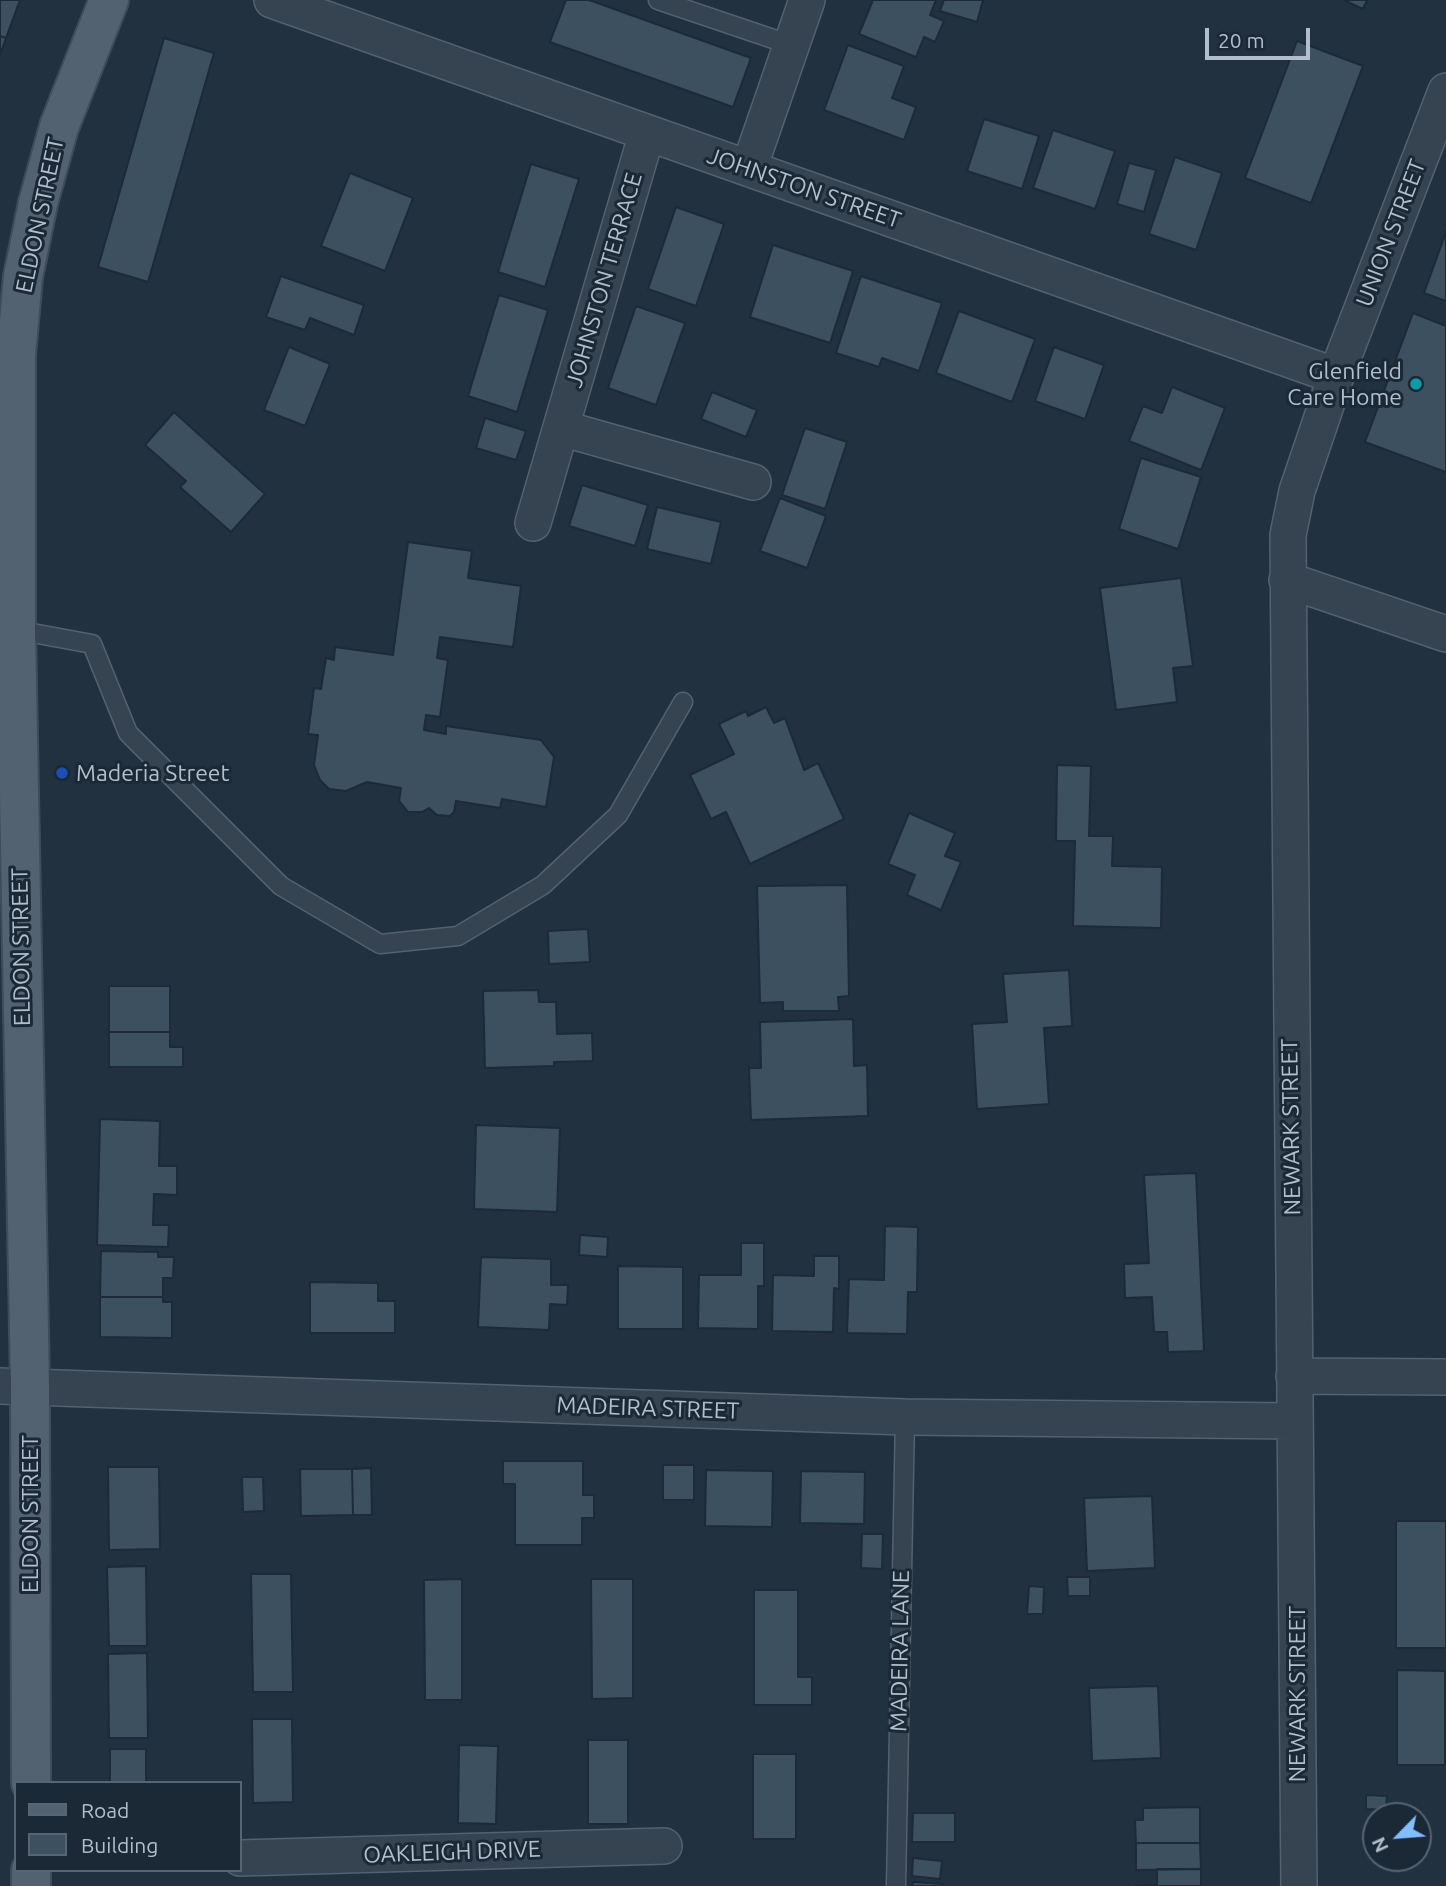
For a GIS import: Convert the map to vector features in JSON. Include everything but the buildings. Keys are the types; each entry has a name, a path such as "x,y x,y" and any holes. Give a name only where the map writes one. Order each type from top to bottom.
{"main road":[{"name":"ELDON STREET","path":"31,1781 15,1386 16,355 23,277 38,203 59,127 109,0"}],"street":[{"name":"JOHNSTON STREET","path":"272,0 1336,376"},
{"path":"748,168 807,0"},
{"name":"UNION STREET","path":"1336,376 1446,91"},
{"name":"JOHNSTON TERRACE","path":"533,523 647,133"},
{"name":"NEWARK STREET","path":"1298,1886 1288,535 1297,491 1336,376"},
{"path":"561,428 753,482"},
{"path":"1287,580 1446,634"},
{"path":"1294,1376 1446,1377"},
{"name":"MADEIRA STREET","path":"15,1386 905,1417 1296,1421"},
{"name":"OAKLEIGH DRIVE","path":"242,1858 664,1846"}],"lane":[{"path":"658,0 791,45"},
{"path":"16,630 92,644 128,733 281,886 380,944 458,936 543,885 618,816 683,702"},
{"name":"MADEIRA LANE","path":"896,1886 905,1417"}],"place":[{"name":"Glenfield Care Home","path":"1416,384"},
{"name":"Maderia Street","path":"62,773"}]}
